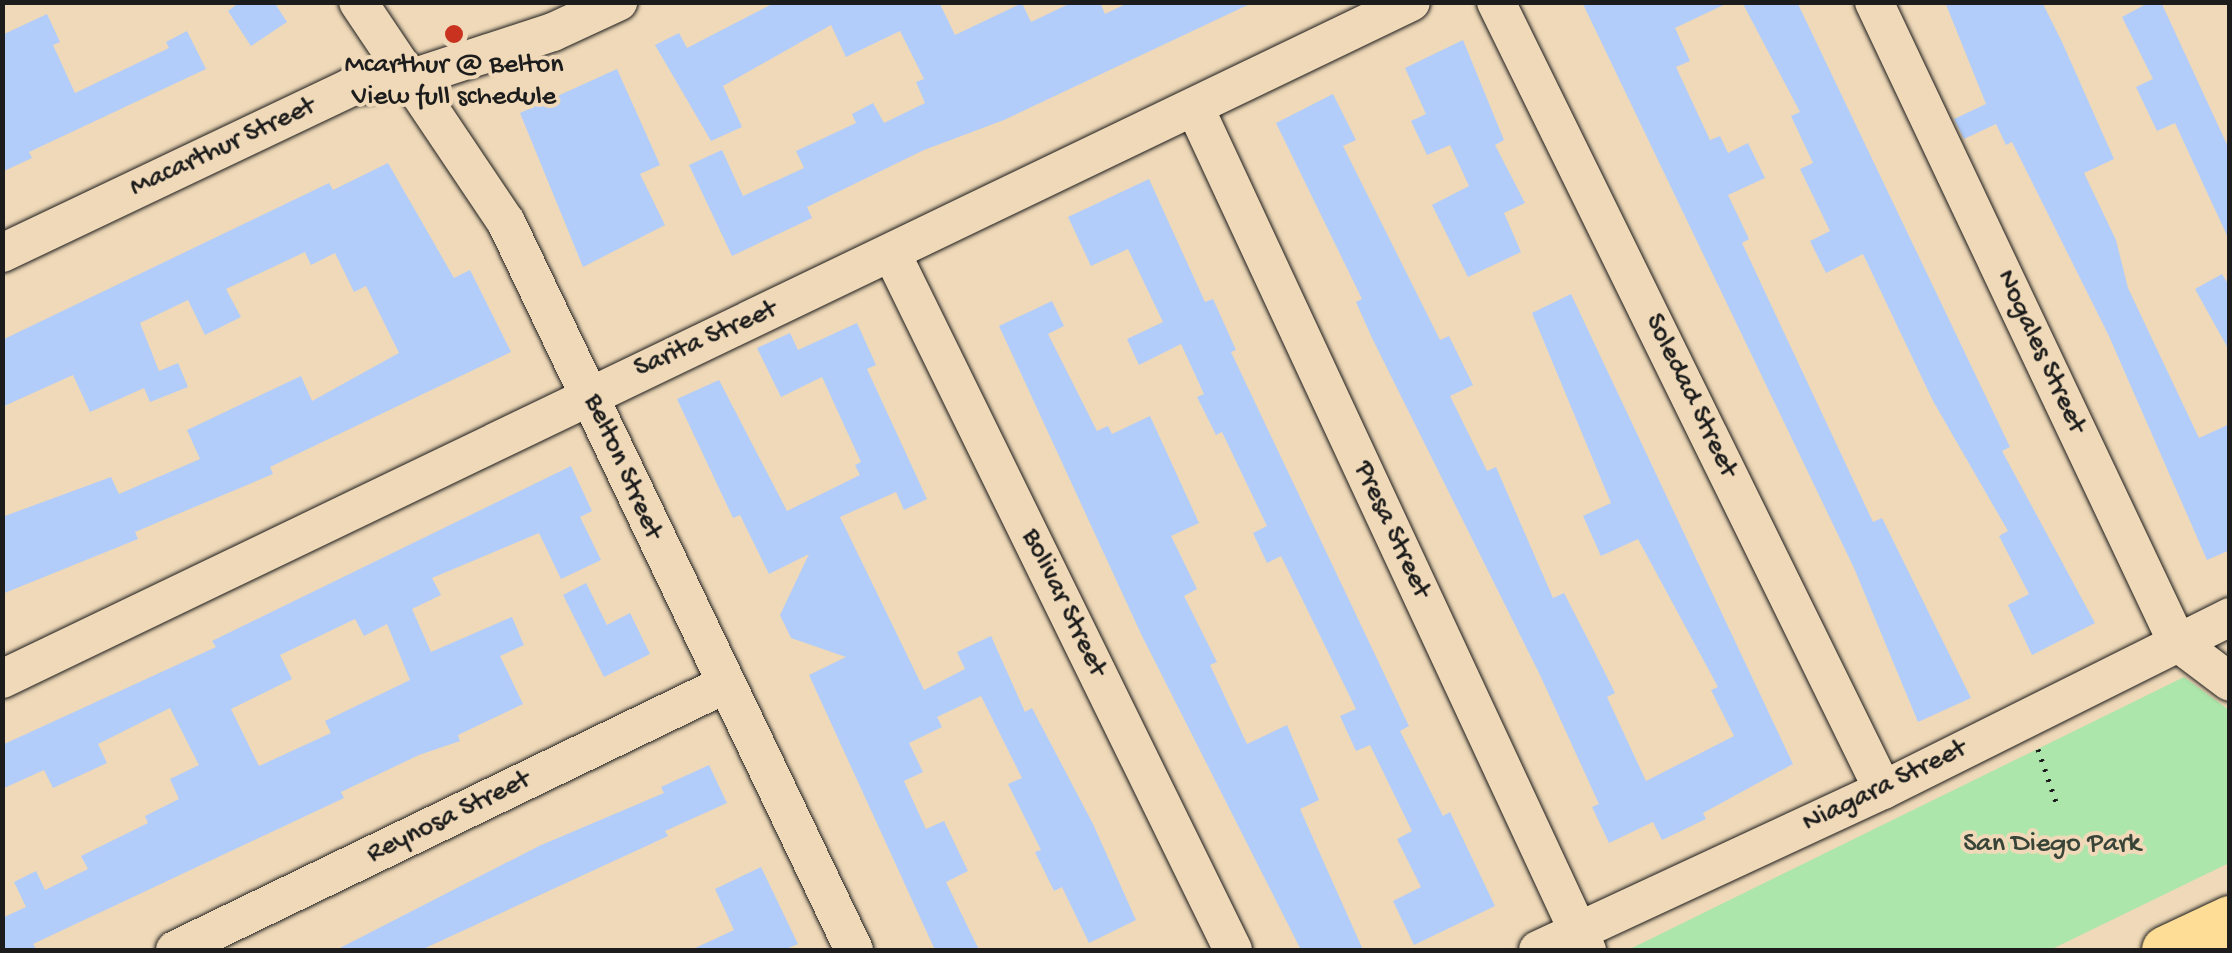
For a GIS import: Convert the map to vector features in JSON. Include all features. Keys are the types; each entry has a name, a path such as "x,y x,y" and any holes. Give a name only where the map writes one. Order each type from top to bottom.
{"main road":[{"path":"2166,950 2230,920"}],"street":[{"name":"Belton Street","path":"358,2 406,80 506,222 854,950"},
{"name":"Macarthur Street","path":"2,253 350,87 406,80 553,32 618,2"},
{"name":"Sarita Street","path":"2,679 588,393 893,256 1411,2"},
{"name":"Soledad Street","path":"1496,2 1882,790"},
{"name":"Nogales Street","path":"1874,2 2177,642 2230,682"},
{"name":"Presa Street","path":"1195,108 1582,941"},
{"name":"Bolivar Street","path":"893,256 1233,950"},
{"name":"Niagara Street","path":"1538,950 1582,941 2230,617"},
{"name":"Reynosa Street","path":"174,950 724,685"}],"path":[{"path":"2022,720 2048,766 2056,802"}],"green space":[{"name":"San Diego Park","path":"2184,677 2229,710 2229,863 2050,950 1628,950"}],"building":[{"path":"240,2 274,2 287,22 251,46 228,11"},
{"path":"776,2 939,2 955,35 1022,3 1031,22 1073,2 1100,2 1105,14 1130,2 1254,2 1004,120 924,150 807,207 812,218 732,256 689,165 722,150 743,196 804,168 796,151 856,123 852,114 873,103 884,123 925,103 916,82 924,79 900,31 846,57 831,25 723,86 742,127 711,141 655,45 679,33 687,48"},
{"path":"1582,2 1730,2 1675,28 1690,61 1676,67 1710,140 1720,136 1728,153 1748,143 1765,178 1728,195 1749,239 1742,243 1873,522 1882,518 1971,698 1918,722 1854,568"},
{"path":"1742,2 1797,2 2010,447 2002,451 2095,623 2032,655 2008,605 2029,594 1999,536 2008,531 1933,401 1863,254 1826,273 1810,241 1830,231 1800,169 1813,163 1791,116 1800,112"},
{"path":"1945,2 2042,2 2114,159 2084,173 2116,240 2128,288 2199,438 2230,424 2230,550 2207,560 2108,334 2012,142 2006,145 1996,124 1964,139 1954,119 1986,104"},
{"path":"2150,2 2161,2 2230,151 2230,242 2175,123 2157,131 2136,87 2153,79 2122,17"},
{"path":"47,14 60,42 53,45 75,93 169,48 166,42 187,31 206,69 29,152 32,158 2,172 2,35"},
{"path":"1463,40 1504,140 1495,145 1525,203 1504,213 1521,252 1468,277 1432,205 1469,186 1450,145 1427,155 1411,121 1426,114 1405,68"},
{"path":"617,69 660,165 640,174 665,225 583,267 520,113"},
{"path":"1333,94 1356,140 1343,146 1440,340 1449,336 1473,385 1450,396 1487,471 1496,467 1553,598 1564,593 1595,653 1615,693 1607,697 1646,781 1734,736 1711,690 1718,687 1638,539 1601,556 1583,516 1611,503 1532,313 1571,294 1793,764 1703,813 1706,819 1662,840 1653,822 1609,843 1592,807 1599,804 1540,675 1372,338 1356,302 1362,299 1276,123"},
{"path":"388,163 454,278 470,270 511,352 270,467 273,474 135,532 138,539 2,594 2,517 111,477 119,494 200,459 187,430 301,376 312,401 399,353 366,286 354,292 335,253 311,265 305,252 226,289 241,317 205,335 188,300 140,323 159,371 178,363 188,387 150,402 144,388 90,412 73,375 2,407 2,340 329,183 333,190"},
{"path":"1149,179 1205,302 1213,299 1236,350 1231,352 1409,726 1400,731 1443,816 1450,812 1495,906 1414,945 1393,901 1421,887 1397,839 1412,831 1370,745 1356,751 1340,716 1356,709 1281,556 1267,563 1253,533 1267,526 1222,432 1216,435 1197,397 1204,394 1181,344 1139,365 1127,339 1163,322 1128,249 1091,266 1068,217"},
{"path":"2222,274 2230,287 2230,352 2195,289"},
{"path":"1052,301 1064,326 1048,334 1097,431 1108,426 1112,434 1150,416 1199,523 1171,536 1197,589 1184,596 1217,662 1210,665 1247,744 1287,725 1319,800 1300,809 1363,950 1301,950 1142,636 999,326"},
{"path":"857,323 876,365 867,369 927,499 904,510 896,492 840,517 924,690 965,669 957,652 991,636 1025,712 1032,708 1093,824 1136,920 1089,943 1062,887 1054,891 1035,852 1041,850 1008,784 1022,778 981,696 937,717 942,727 909,743 923,772 904,781 926,829 944,821 968,871 946,882 979,950 935,950 809,675 846,657 791,638 780,615 809,554 769,574 740,515 733,518 677,399 719,380 787,511 860,475 855,465 861,462 822,377 781,397 757,348 790,333 798,350"},
{"path":"571,466 592,511 580,517 601,560 561,579 539,533 432,578 441,595 412,609 431,652 512,617 524,645 500,656 523,704 458,735 460,741 419,755 341,792 344,798 33,944 37,950 2,950 2,918 26,907 14,882 36,871 45,890 88,869 81,856 148,823 145,816 179,799 170,779 199,765 170,708 98,744 107,763 53,788 44,770 2,789 2,745 216,647 212,641","holes":["355,619 364,636 387,624 410,680 325,721 331,733 259,766 231,709 292,679 280,655"]},
{"path":"586,583 607,625 630,613 650,654 604,677 563,595"},
{"path":"709,765 727,803 665,831 668,836 421,950 336,950 539,846 664,793 661,787"},
{"path":"761,867 798,944 784,950 691,950 734,930 715,889"}],"place":[{"name":"Mcarthur @ Belton View full schedule","path":"454,34"}]}
